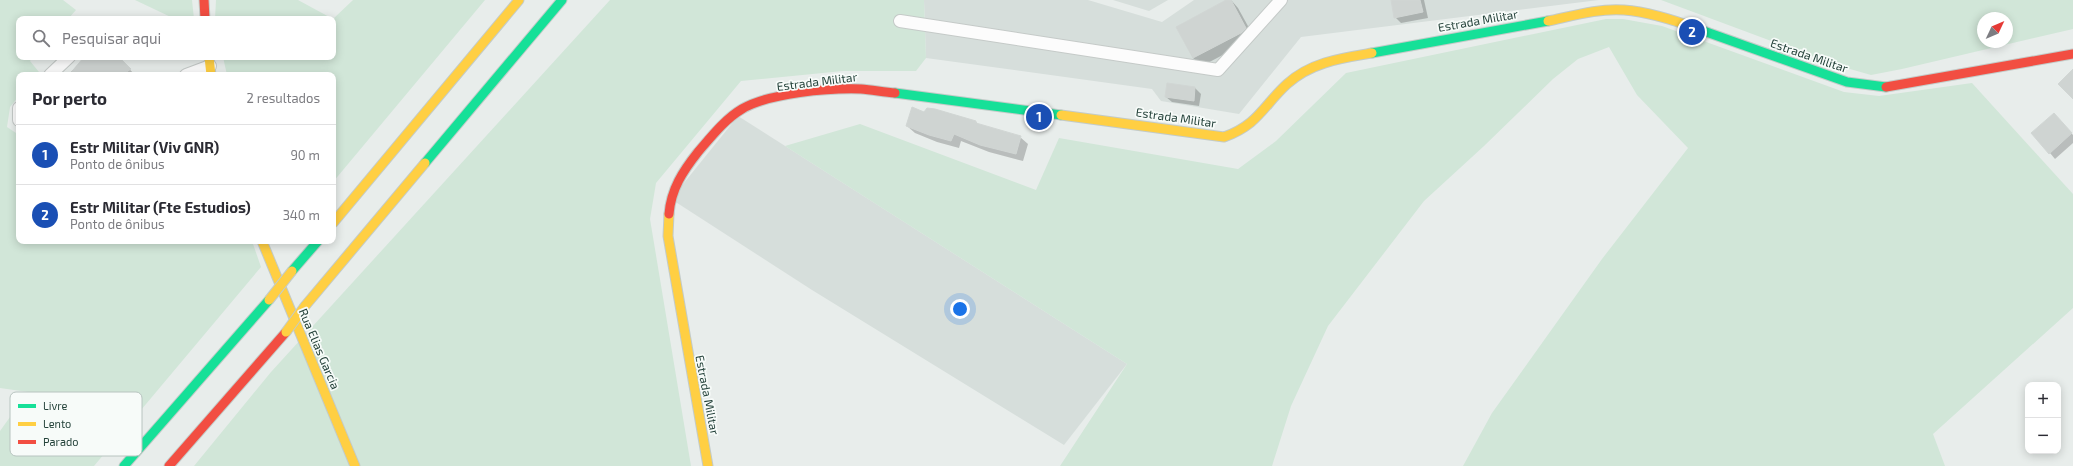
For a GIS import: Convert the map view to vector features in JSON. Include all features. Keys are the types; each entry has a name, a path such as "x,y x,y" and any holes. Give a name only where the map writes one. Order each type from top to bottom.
{"main road":[{"path":"204,0 205,16"},
{"path":"336,219 519,0"},
{"path":"170,466 286,332 305,306 562,0"},
{"name":"Estrada Militar","path":"708,466 668,236 668,214 673,192 683,171 732,115 749,105 813,92 862,88 1224,137 1240,132 1255,122 1288,84 1309,69 1328,61 1602,11 1621,5 1667,18 1847,82 1889,87 2073,54"},
{"name":"Rua Elias Garcia","path":"263,244 355,466"},
{"path":"142,445 269,300 315,244"},
{"path":"124,466 133,456"}],"street":[{"path":"900,21 1218,70 1281,0"},
{"path":"53,72 66,60"},
{"path":"194,72 210,66"}],"shaded area":[{"path":"924,0 1088,0 1162,22 1194,0 1599,0 1301,37 1239,114 1161,101 1152,89 926,58"},
{"path":"1113,0 1168,0 1149,11"},
{"path":"738,116 1127,364 1064,445 812,290 671,199"}],"green space":[{"path":"0,0 63,0 76,10 71,16 16,16 16,60 31,60 39,72 16,72 16,100 10,107 7,127 16,133 16,244 253,244 261,267 142,409 142,392 28,392 0,388"},
{"path":"135,0 192,0 194,16 169,16"},
{"path":"216,0 298,0 327,16 215,16"},
{"path":"353,0 485,0 336,178 336,72 226,72 224,60 336,60 336,16"},
{"path":"610,0 924,0 926,58 916,71 843,71 741,81 656,183 650,219 691,466 194,466 271,372"},
{"path":"1661,0 2073,0 2073,29 2013,43 2013,12 1977,12 1977,48 1992,48 1871,75 1836,65"},
{"path":"1606,19 1623,19 1662,26 1844,92 1879,96 1972,83 2073,194 2073,308 1933,434 1945,466 1463,466 1492,413 1602,259 1688,148 1637,95 1609,47 1578,59 1553,79 1484,146 1424,201 1328,326 1291,406 1272,466 1060,466 1127,364 785,146 860,124 1036,190 1059,138 1238,169 1276,141 1346,73"},
{"path":"10,417 10,456 102,456 94,466 0,466 0,431"}],"building":[{"path":"1226,0 1231,0 1246,28 1241,33 1193,58 1176,27"},
{"path":"1391,0 1420,0 1423,12 1394,18"},
{"path":"82,60 122,60 131,69 126,72 72,72"},
{"path":"2073,69 2073,99 2058,84"},
{"path":"1167,83 1195,87 1194,101 1165,97"},
{"path":"912,107 924,112 927,108 935,109 1021,136 1016,154 980,145 954,134 951,141 929,135 906,126"},
{"path":"2054,113 2072,133 2049,154 2031,133"}],"traffic: fast":[{"path":"425,163 562,0"},
{"path":"1372,53 1548,21"},
{"path":"1698,29 1847,82 1886,87"},
{"path":"895,93 1061,115"},
{"path":"292,271 315,244"},
{"path":"142,445 269,300"},
{"path":"124,466 133,456"}],"traffic: slow":[{"path":"336,219 519,0"},
{"path":"1548,21 1595,11 1624,10 1661,17 1698,29"},
{"path":"1061,115 1224,137 1245,127 1253,121 1287,84 1306,71 1327,62 1372,53"},
{"path":"209,60 211,72"},
{"path":"305,306 425,163"},
{"path":"669,214 668,236 708,466"},
{"path":"263,244 355,466"},
{"path":"269,300 292,271"},
{"path":"286,332 305,306"}],"traffic: jam":[{"path":"204,0 205,16"},
{"path":"1886,87 2073,54"},
{"path":"669,214 672,196 687,166 718,129 742,109 767,99 783,95 833,89 861,89 895,93"},
{"path":"169,466 286,332"}],"place":[{"name":"Estr Militar (Fte Estudios)","path":"1692,32"},
{"name":"Estr Militar (Viv GNR)","path":"1039,117"}]}
